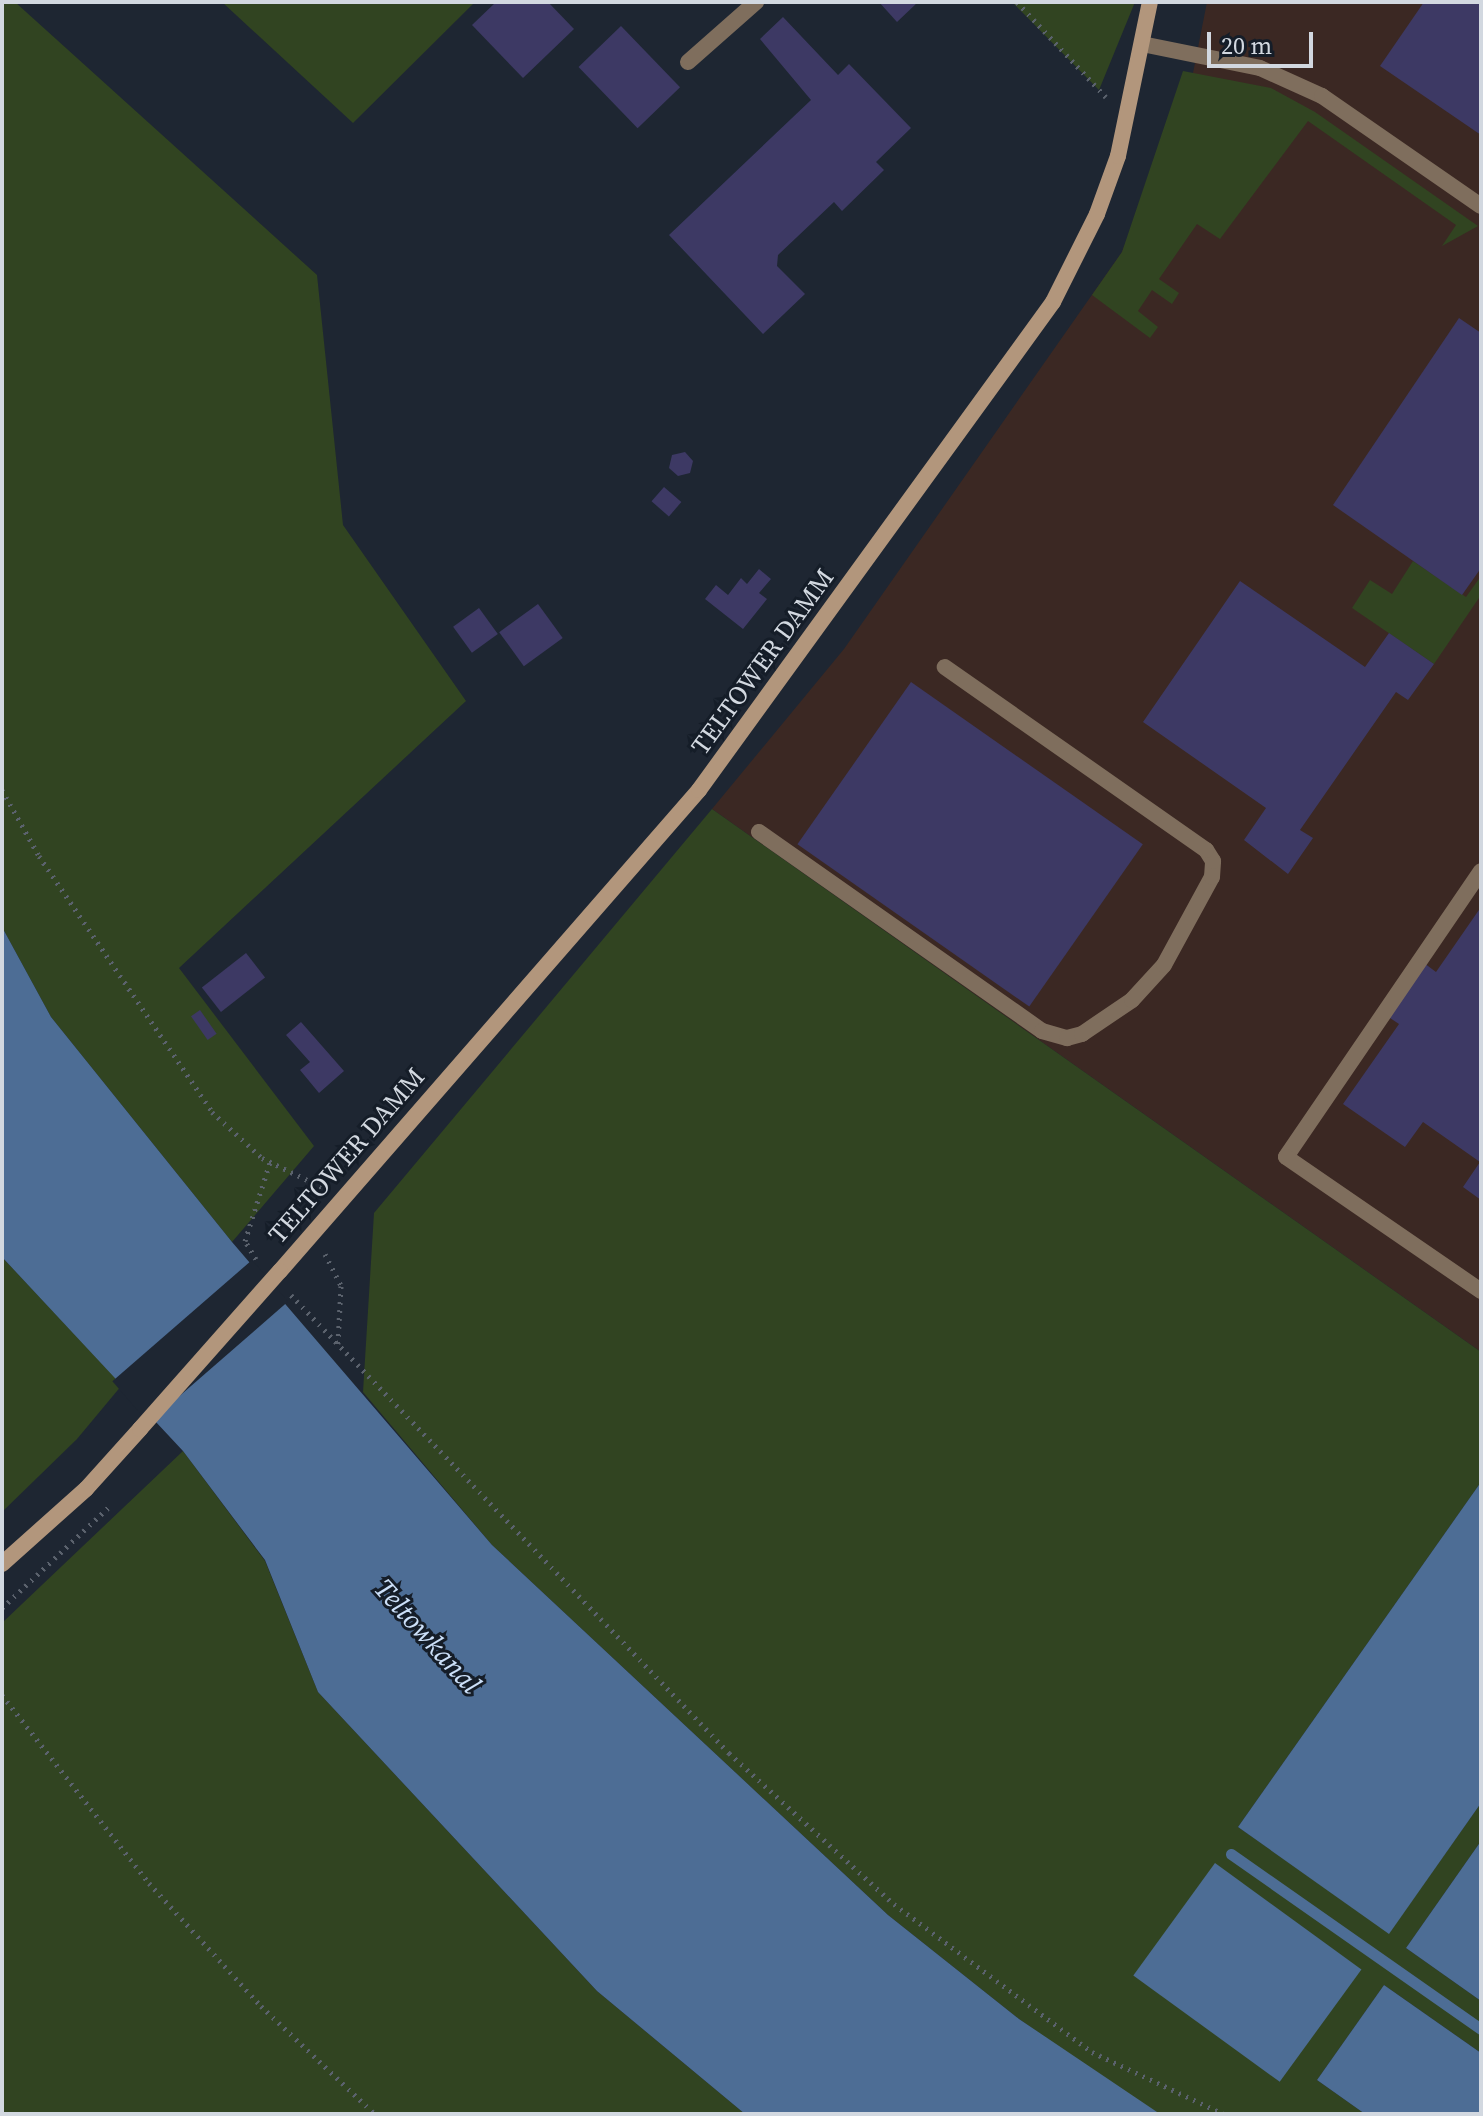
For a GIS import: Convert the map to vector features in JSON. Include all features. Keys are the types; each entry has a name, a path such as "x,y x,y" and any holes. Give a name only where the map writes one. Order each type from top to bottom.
{"main road":[{"name":"TELTOWER DAMM","path":"2,1564 86,1489 280,1271 699,790 768,698 1053,302 1097,214 1126,118 1150,2"}],"lane":[{"path":"688,62 756,2"},
{"path":"1142,44 1260,68 1322,96 1481,206"},
{"path":"759,832 1042,1031 1067,1038 1082,1034 1132,1000 1164,965 1212,877 1213,861 1206,850 945,667"},
{"path":"1481,871 1286,1157 1481,1291"}],"path":[{"path":"1017,2 1126,118"},
{"path":"2,790 39,856 212,1112 270,1162 323,1187"},
{"path":"245,1241 270,1162"},
{"path":"326,1256 341,1286 338,1345 729,1753 894,1904 1092,2052 1224,2114"},
{"path":"2,1608 119,1496"},
{"path":"2,1695 149,1883 261,2006 375,2114"}],"shaded area":[{"path":"1207,2 1481,2 1481,1352 712,809 844,649 1122,252 1193,73"}],"green space":[{"path":"2,2 15,2 317,275 343,525 466,701 179,968 314,1146 232,1242 51,1017 2,927"},
{"path":"222,2 475,2 353,123"},
{"path":"1012,2 1135,2 1099,90"},
{"path":"1183,71 1271,88 1315,112 1478,226 1442,246 1456,225 1308,121 1220,239 1197,224 1159,279 1179,293 1172,304 1152,290 1138,311 1158,327 1150,338 1092,295 1122,252"},
{"path":"1413,561 1466,597 1481,576 1481,595 1434,664 1352,608 1370,580 1392,594"},
{"path":"712,809 1481,1352 1481,1482 1238,1827 1389,1933 1481,1803 1481,1841 1406,1948 1481,2001 1481,2053 1384,1985 1317,2080 1365,2114 1160,2114 1138,2102 1019,2019 888,1915 492,1545 363,1392 374,1213"},
{"path":"2,1257 122,1385 77,1439 2,1512"},
{"path":"183,1451 265,1561 318,1692 597,1991 745,2114 2,2114 2,1623"}],"water":[{"name":"Teltowkanal","path":"2,927 51,1017 232,1242 492,1545 888,1915 1019,2019 1160,2114 745,2114 597,1991 318,1692 265,1560 183,1451 2,1257"},
{"path":"1481,1482 1481,1803 1389,1934 1238,1827"},
{"path":"1481,1841 1481,2001 1406,1948"},
{"path":"1215,1863 1361,1969 1280,2082 1133,1975"},
{"path":"1384,1985 1481,2053 1481,2114 1365,2114 1317,2080"}],"pier":[{"path":"252,1260 288,1302 148,1423 112,1381"}],"building":[{"path":"496,2 548,2 574,29 523,78 472,25"},
{"path":"879,2 918,2 897,22"},
{"path":"1424,2 1481,2 1481,135 1380,66"},
{"path":"783,17 838,75 849,64 911,128 876,162 884,170 842,211 834,202 778,255 777,266 805,294 763,334 669,235 811,100 760,39"},
{"path":"621,26 680,87 638,128 579,67"},
{"path":"1459,318 1481,333 1481,568 1462,595 1333,505"},
{"path":"685,452 693,461 690,473 678,476 669,468 672,455"},
{"path":"664,487 681,502 669,516 652,501"},
{"path":"759,569 771,579 759,593 767,599 743,629 705,599 716,585 728,595 741,578 747,584"},
{"path":"1240,581 1365,667 1389,633 1434,664 1408,700 1396,692 1300,830 1313,838 1288,874 1244,840 1266,808 1143,722"},
{"path":"538,604 563,638 524,666 499,632"},
{"path":"479,608 498,634 472,653 453,627"},
{"path":"911,682 1143,844 1029,1007 797,844"},
{"path":"1481,907 1481,1200 1463,1187 1480,1162 1423,1122 1405,1147 1343,1104 1399,1024 1387,1016 1424,963 1436,972"},
{"path":"246,953 265,977 221,1012 202,987"},
{"path":"200,1010 217,1034 208,1040 191,1016"},
{"path":"301,1022 344,1071 319,1093 300,1070 310,1062 286,1035"}],"waterway":[{"path":"1231,1854 1481,2029"}]}
